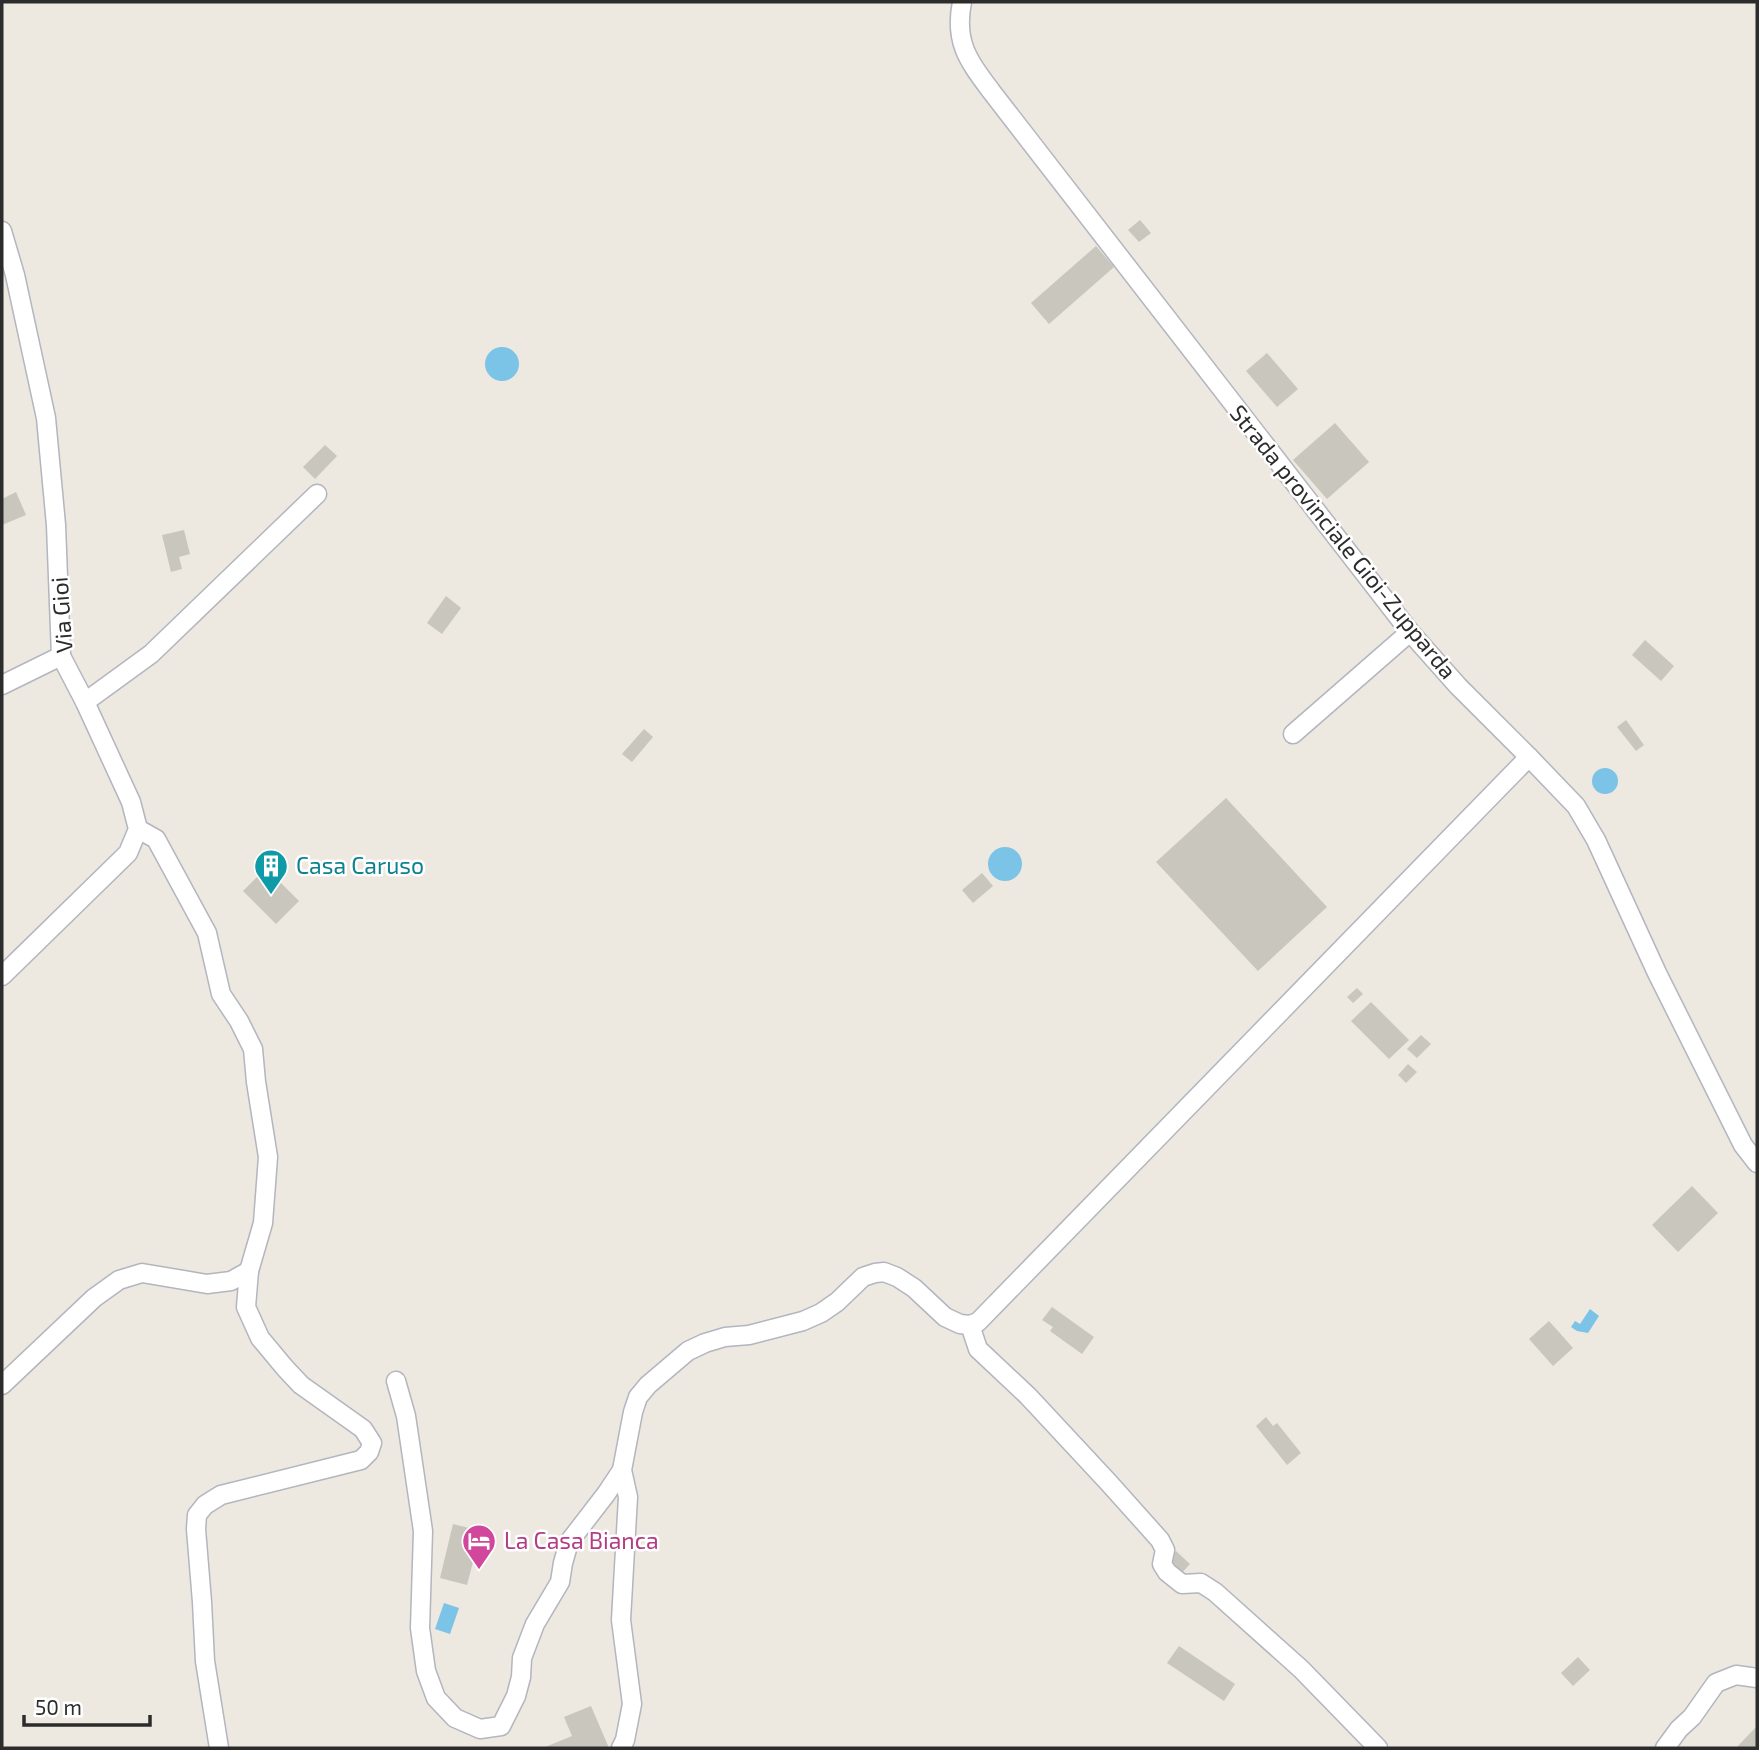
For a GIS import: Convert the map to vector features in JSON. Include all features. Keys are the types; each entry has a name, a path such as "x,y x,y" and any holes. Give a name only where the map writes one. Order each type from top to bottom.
{"street":[{"name":"Strada provinciale Gioi-Zupparda","path":"962,2 959,27 962,45 975,70 1410,632 1458,686 1576,806 1596,840 1657,973 1743,1145 1757,1163"},
{"name":"Via Gioi","path":"2,231 15,275 46,418 56,525 61,656 86,702 131,802 138,829"},
{"path":"86,702 151,654 317,494"},
{"path":"1293,734 1410,632"},
{"path":"2,685 61,656"},
{"path":"396,1381 407,1416 423,1531 420,1628 426,1671 436,1698 455,1717 480,1728 501,1726 516,1696 522,1658 535,1624 560,1582 569,1542 622,1470 633,1412 638,1397 648,1385 688,1351 725,1337 749,1335 803,1321 837,1302 863,1277 884,1272 914,1288 945,1317 960,1324 978,1322 1529,757"},
{"path":"2,976 128,853 138,829 156,839 207,933 221,994 253,1049 268,1157 263,1223 249,1270 246,1307 260,1338 301,1385 363,1429 372,1443 369,1452 361,1460 221,1495 205,1504 197,1515 195,1529 205,1661 219,1748"},
{"path":"2,1385 94,1298 119,1280 142,1273 207,1284 231,1281 249,1270"},
{"path":"970,1325 978,1349 1028,1396 1160,1539 1165,1550 1162,1564 1167,1572 1182,1584 1201,1583 1215,1592 1301,1669 1378,1748"},
{"path":"621,1748 632,1704 621,1620 628,1497 622,1470"},
{"path":"1665,1748 1692,1717 1716,1683 1736,1675 1757,1678"}],"water":[{"path":"502,347 514,352 519,364 514,376 502,381 490,376 485,364 490,352"},
{"path":"1605,768 1614,772 1618,781 1614,790 1605,794 1596,790 1592,781 1596,772"},
{"path":"1005,847 1017,852 1022,864 1017,876 1005,881 993,876 988,864 993,852"},
{"path":"1590,1309 1599,1316 1588,1333 1571,1327 1575,1321 1580,1324"},
{"path":"444,1603 459,1608 450,1634 435,1629"}],"building":[{"path":"1140,220 1151,233 1139,242 1128,230"},
{"path":"1096,246 1114,267 1049,324 1031,303"},
{"path":"1267,353 1298,389 1277,407 1246,371"},
{"path":"1335,423 1369,462 1327,499 1293,460"},
{"path":"325,445 337,456 315,479 303,467"},
{"path":"16,492 26,515 2,525 2,499"},
{"path":"184,530 190,554 179,557 182,569 171,572 162,535"},
{"path":"446,596 461,608 442,634 427,623"},
{"path":"1645,640 1674,666 1661,681 1632,655"},
{"path":"1626,720 1644,745 1636,751 1617,727"},
{"path":"644,729 653,737 632,762 622,754"},
{"path":"1226,798 1327,907 1258,971 1156,862"},
{"name":"Casa Caruso","path":"266,868 299,901 276,924 243,891"},
{"path":"982,873 993,886 973,903 962,890"},
{"path":"1357,988 1363,994 1353,1003 1347,997"},
{"path":"1371,1002 1409,1040 1389,1059 1351,1021"},
{"path":"1421,1035 1431,1044 1417,1058 1407,1049"},
{"path":"1408,1064 1417,1072 1406,1083 1398,1075"},
{"path":"1692,1186 1718,1213 1678,1252 1652,1225"},
{"path":"1052,1307 1094,1337 1082,1354 1050,1331 1053,1327 1042,1320"},
{"path":"1549,1321 1573,1348 1553,1366 1529,1339"},
{"path":"1266,1417 1273,1426 1277,1423 1301,1453 1287,1465 1256,1426"},
{"path":"453,1524 481,1531 467,1585 440,1578"},
{"path":"1176,1551 1190,1564 1180,1575 1166,1562"},
{"path":"1179,1646 1235,1684 1224,1701 1167,1663"},
{"path":"1578,1657 1590,1670 1573,1686 1561,1673"},
{"path":"591,1706 609,1748 543,1748 572,1736 564,1717"},
{"path":"1757,1726 1757,1748 1736,1748"}],"place":[{"name":"Casa Caruso","path":"271,896"},
{"name":"La Casa Bianca","path":"479,1571"}]}
